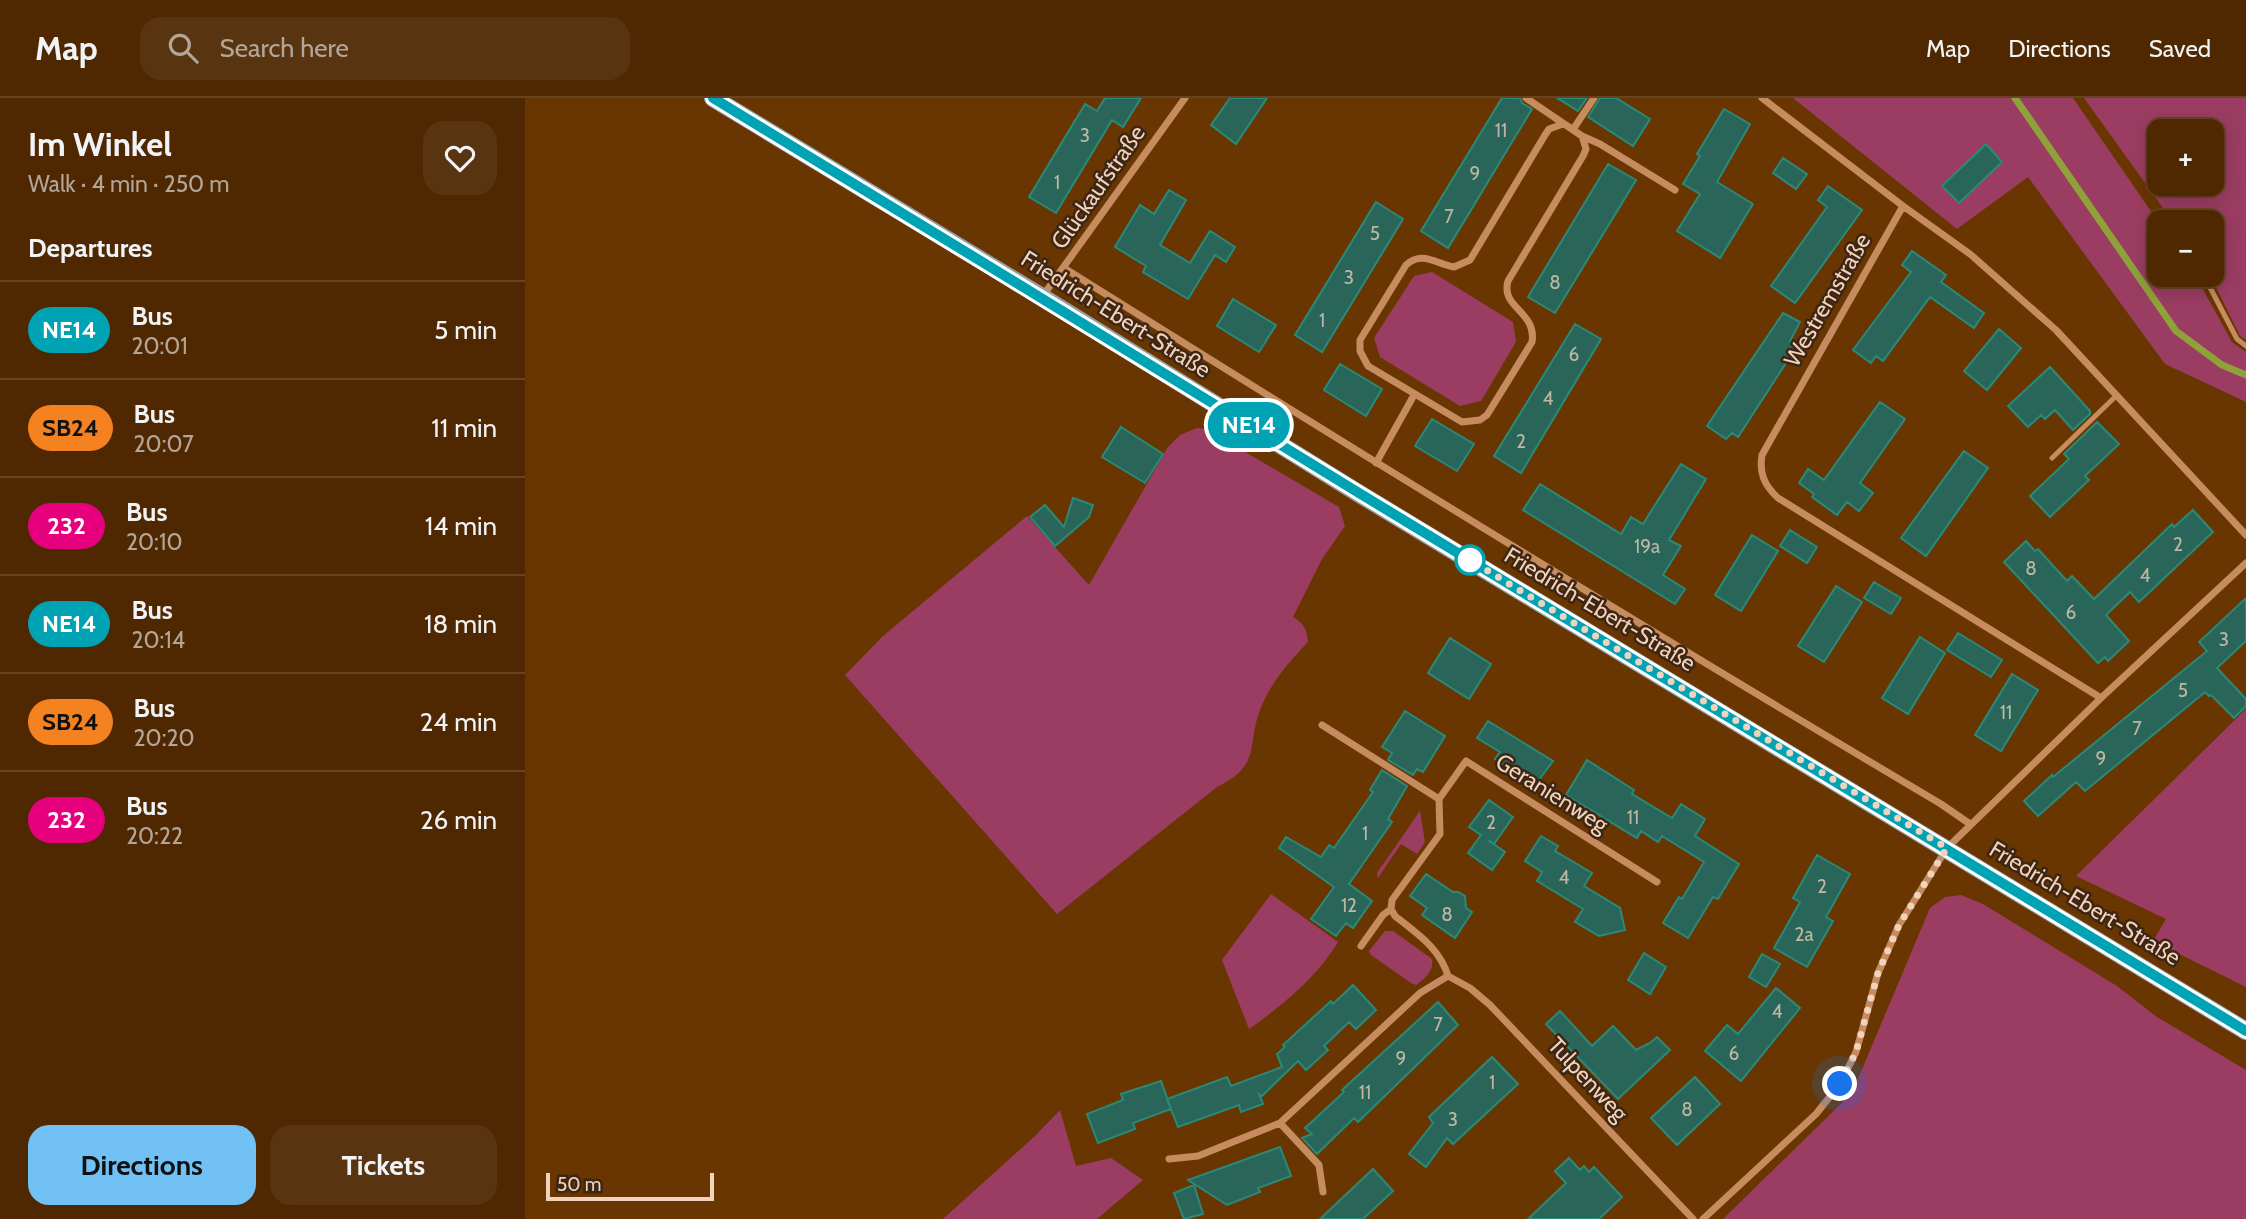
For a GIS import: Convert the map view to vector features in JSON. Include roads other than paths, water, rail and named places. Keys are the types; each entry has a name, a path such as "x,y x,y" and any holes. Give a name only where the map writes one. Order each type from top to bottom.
{"main road":[{"name":"Friedrich-Ebert-Straße","path":"713,98 2246,1031"}],"street":[{"name":"Glückaufstraße","path":"1042,297 1185,98"},
{"path":"1526,98 1563,124 1574,128 1582,136 1600,144 1675,190"},
{"path":"1574,128 1594,98"},
{"path":"1762,98 1970,254 2056,330 2246,535"},
{"path":"1563,124 1549,130 1545,135 1470,260 1454,267 1425,257 1412,259 1406,265 1360,340 1360,351 1368,366 1462,422 1480,420 1487,415 1532,342 1533,334 1527,317 1509,300 1506,292 1508,281 1583,156 1585,149 1582,136"},
{"name":"Westremstraße","path":"1903,206 1762,455 1760,466 1763,479 1769,490 1778,498 2101,698"},
{"name":"Friedrich-Ebert-Straße","path":"1064,268 1376,463 1970,824"},
{"path":"1376,463 1414,395"},
{"path":"1703,1219 1815,1114 1840,1084 1856,1052 1878,973 1899,925 1947,848 2101,698 2246,563"},
{"path":"1322,725 1439,799 1440,834 1392,900 1391,909 1383,915 1361,946"},
{"name":"Geranienweg","path":"1439,799 1466,761 1657,882"},
{"name":"Tulpenweg","path":"1391,909 1395,916 1435,950 1444,963 1448,976 1490,1005 1693,1219"},
{"path":"1169,1160 1198,1156 1280,1123 1420,993 1448,976"},
{"path":"1280,1123 1319,1165 1323,1192"}],"lane":[{"path":"2210,287 2237,339 2246,345"},
{"path":"2053,458 2117,396"}],"waterway":[{"path":"2015,98 2176,331 2222,365 2246,375"}]}
